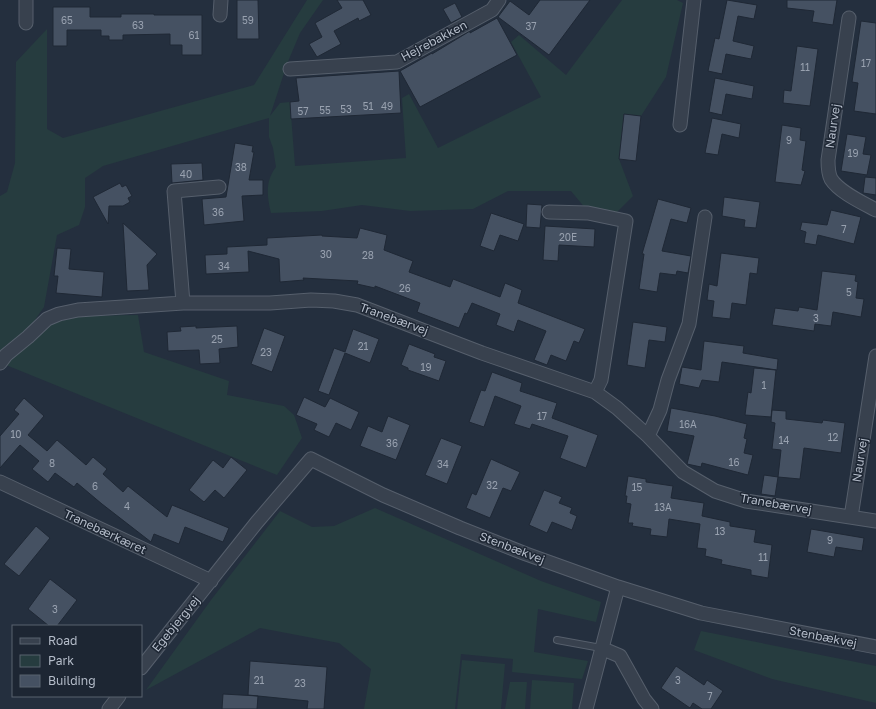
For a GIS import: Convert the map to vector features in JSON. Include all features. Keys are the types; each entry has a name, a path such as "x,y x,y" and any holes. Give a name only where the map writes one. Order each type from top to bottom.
{"street":[{"path":"26,0 26,23"},
{"path":"220,15 221,0"},
{"name":"Hejrebakken","path":"290,69 397,62 492,10 499,0"},
{"path":"680,125 694,0"},
{"name":"Naurvej","path":"849,18 828,160 828,171 831,179 839,187 862,203 876,210"},
{"path":"183,303 174,191 219,187"},
{"path":"549,212 588,213 626,221 601,380 595,392"},
{"path":"648,436 660,410 668,380 689,324 705,217"},
{"name":"Tranebærvej","path":"0,363 6,355 28,337 47,318 78,310 183,303 312,300 334,301 357,305 482,353 595,392 648,436 683,472 715,490 746,501 876,521"},
{"name":"Naurvej","path":"851,517 876,356"},
{"name":"Stenbækvej","path":"211,581 257,522 311,459 383,495 446,522 526,554 618,587 701,613 876,647"},
{"name":"Tranebærkæret","path":"0,482 211,581"},
{"name":"Egebjergvej","path":"142,667 211,581"},
{"path":"586,709 618,587"},
{"path":"601,648 620,656 644,699 652,709"},
{"path":"109,709 118,697"}],"lane":[{"path":"557,640 601,648"}],"green space":[{"path":"307,0 323,0 300,33 287,64 270,116 280,103 290,102 295,166 406,158 402,98 409,94 438,148 541,97 511,42 519,35 566,75 622,0 677,0 683,3 666,77 641,116 624,114 619,159 633,196 616,213 586,209 571,191 508,191 473,209 410,211 362,205 322,211 271,213 268,189 272,172 276,167 273,148 269,137 269,118 103,166 85,178 85,207 79,225 57,235 44,307 30,327 4,347 0,354 0,196 7,192 15,163 16,62 47,29 47,129 63,138 254,85"},
{"path":"138,315 144,352 229,381 227,395 284,406 294,415 302,438 277,475 6,365 46,325 80,316"},
{"path":"375,508 541,581 601,602 596,622 538,609 534,652 588,661 582,679 512,672 513,659 461,654 455,709 364,709 371,669 339,643 260,628 146,690 211,600 280,511 312,527 334,526"},
{"path":"701,631 876,666 876,703 772,679 694,650"},
{"path":"462,660 505,664 501,709 457,709"},
{"path":"532,680 574,683 572,709 530,709"},
{"path":"510,682 527,682 525,709 505,709"}],"building":[{"path":"237,0 258,0 259,39 237,39"},
{"path":"337,0 363,0 371,15 359,21 358,18 334,31 341,44 317,57 309,44 322,37 315,23 342,8"},
{"path":"540,0 590,0 549,55 498,17 510,1 529,15"},
{"path":"727,0 757,5 754,19 738,16 733,41 754,46 751,59 726,54 722,74 708,71 715,38 719,39"},
{"path":"787,0 837,0 833,25 812,22 814,11 787,8"},
{"path":"455,3 462,17 451,23 443,9"},
{"path":"53,7 90,7 90,17 121,17 121,14 202,15 202,55 182,55 182,45 170,45 170,34 123,35 123,40 109,40 109,36 101,36 101,30 67,30 67,46 53,46"},
{"path":"497,18 517,55 420,107 400,71 470,31 470,33"},
{"path":"861,21 876,23 876,114 854,111 858,83 852,82"},
{"path":"797,46 818,49 810,106 783,103 784,90 791,91"},
{"path":"399,71 401,113 291,119 290,102 299,101 296,78"},
{"path":"715,78 754,86 752,99 726,94 722,115 709,112"},
{"path":"624,114 641,116 636,161 619,159"},
{"path":"712,118 741,124 739,138 722,134 718,155 705,153"},
{"path":"782,125 801,128 800,140 806,141 802,170 805,171 801,185 775,182"},
{"path":"847,134 866,137 863,154 871,155 867,175 841,171"},
{"path":"235,143 253,146 252,152 254,152 249,180 263,180 263,195 242,196 244,221 204,225 202,199 226,197"},
{"path":"202,163 203,180 172,183 171,164"},
{"path":"865,177 876,178 876,195 863,193"},
{"path":"120,183 122,187 126,185 132,196 128,198 130,202 123,206 109,206 108,224 93,197"},
{"path":"724,197 760,202 756,228 744,227 745,220 722,216"},
{"path":"658,199 691,208 687,223 671,219 662,251 691,256 688,273 677,271 676,275 660,273 657,292 639,289 644,254 642,254"},
{"path":"527,204 542,205 540,228 526,227"},
{"path":"831,210 861,217 854,244 818,235 816,245 804,243 806,232 800,230 802,222 827,225"},
{"path":"491,213 524,224 518,241 500,235 494,251 480,246"},
{"path":"123,223 157,254 147,265 149,290 127,291"},
{"path":"545,226 595,229 594,247 559,245 558,261 543,260"},
{"path":"360,228 387,235 384,250 413,261 409,272 450,287 453,279 500,297 505,283 522,290 518,303 585,329 579,343 574,341 566,361 551,355 547,365 534,360 546,331 518,320 514,332 496,325 500,314 472,303 467,314 465,313 459,328 417,312 420,303 375,286 375,288 357,284 358,281 303,278 304,280 280,282 279,259 248,251 249,272 206,274 205,255 227,254 227,247 267,245 267,238 322,235 357,238"},
{"path":"57,248 71,249 69,269 104,272 102,297 56,293 58,276 54,276"},
{"path":"721,253 759,258 757,274 750,273 746,305 732,303 730,319 712,317 714,301 707,300 709,284 717,286"},
{"path":"822,271 856,275 855,281 858,282 856,298 864,299 861,317 833,312 831,326 815,324 814,331 772,325 775,308 798,311 799,307 817,310"},
{"path":"633,322 667,327 665,342 649,340 645,368 627,365"},
{"path":"196,326 196,328 237,326 238,347 219,349 220,363 200,364 199,350 168,351 167,332 181,331 180,327"},
{"path":"264,328 285,336 272,372 251,364"},
{"path":"353,329 379,339 370,363 345,353 329,395 318,391 334,348 345,352"},
{"path":"704,341 744,346 743,353 778,359 777,370 722,362 719,382 702,380 699,388 679,384 682,367 701,370"},
{"path":"409,344 435,354 434,357 446,361 439,381 408,370 408,368 401,365"},
{"path":"754,368 776,370 771,417 745,415 748,392 751,393"},
{"path":"492,372 522,383 520,391 557,403 552,418 598,435 586,468 560,458 568,436 532,424 530,429 514,424 521,406 495,396 484,427 469,422 481,390 485,391"},
{"path":"304,397 325,407 330,398 359,412 351,430 336,423 329,437 314,430 317,424 296,415"},
{"path":"24,398 44,416 28,435 47,451 57,440 86,465 93,457 107,469 103,474 123,492 128,486 167,517 172,505 229,528 223,542 185,527 179,544 154,534 151,542 77,483 74,487 55,473 48,482 32,469 39,461 20,445 0,468 0,436 19,414 14,410"},
{"path":"671,408 715,416 747,424 744,438 747,439 744,453 753,455 748,475 702,463 701,467 687,464 694,436 667,431"},
{"path":"772,410 786,411 786,419 822,423 823,420 845,423 841,453 804,448 800,479 778,477 781,450 772,449 775,423 771,422"},
{"path":"388,416 410,425 396,460 360,446 368,426 382,432"},
{"path":"441,438 462,446 447,484 425,475"},
{"path":"231,457 247,470 224,498 215,490 204,502 189,490 213,460 223,468"},
{"path":"491,459 520,472 511,491 503,488 490,518 466,508 472,493 476,495"},
{"path":"764,475 778,477 775,496 761,494"},
{"path":"628,476 646,479 646,482 673,486 671,498 704,503 702,516 730,522 730,526 756,530 754,542 772,545 768,578 751,575 751,570 721,564 722,560 705,556 706,549 697,548 700,524 669,519 667,537 650,535 651,529 632,526 633,523 628,523 631,504 626,503 627,496 625,496"},
{"path":"544,490 562,497 559,503 572,508 570,513 577,516 572,530 552,522 547,533 529,525"},
{"path":"36,526 50,538 19,576 4,564"},
{"path":"811,529 864,538 862,551 836,547 834,557 807,552"},
{"path":"50,579 77,600 58,625 48,625 28,609"},
{"path":"250,661 327,667 324,709 307,709 308,701 248,695"},
{"path":"676,666 704,685 707,680 723,691 711,709 702,709 693,703 690,708 661,688"},
{"path":"223,694 258,696 257,709 222,709"}]}
